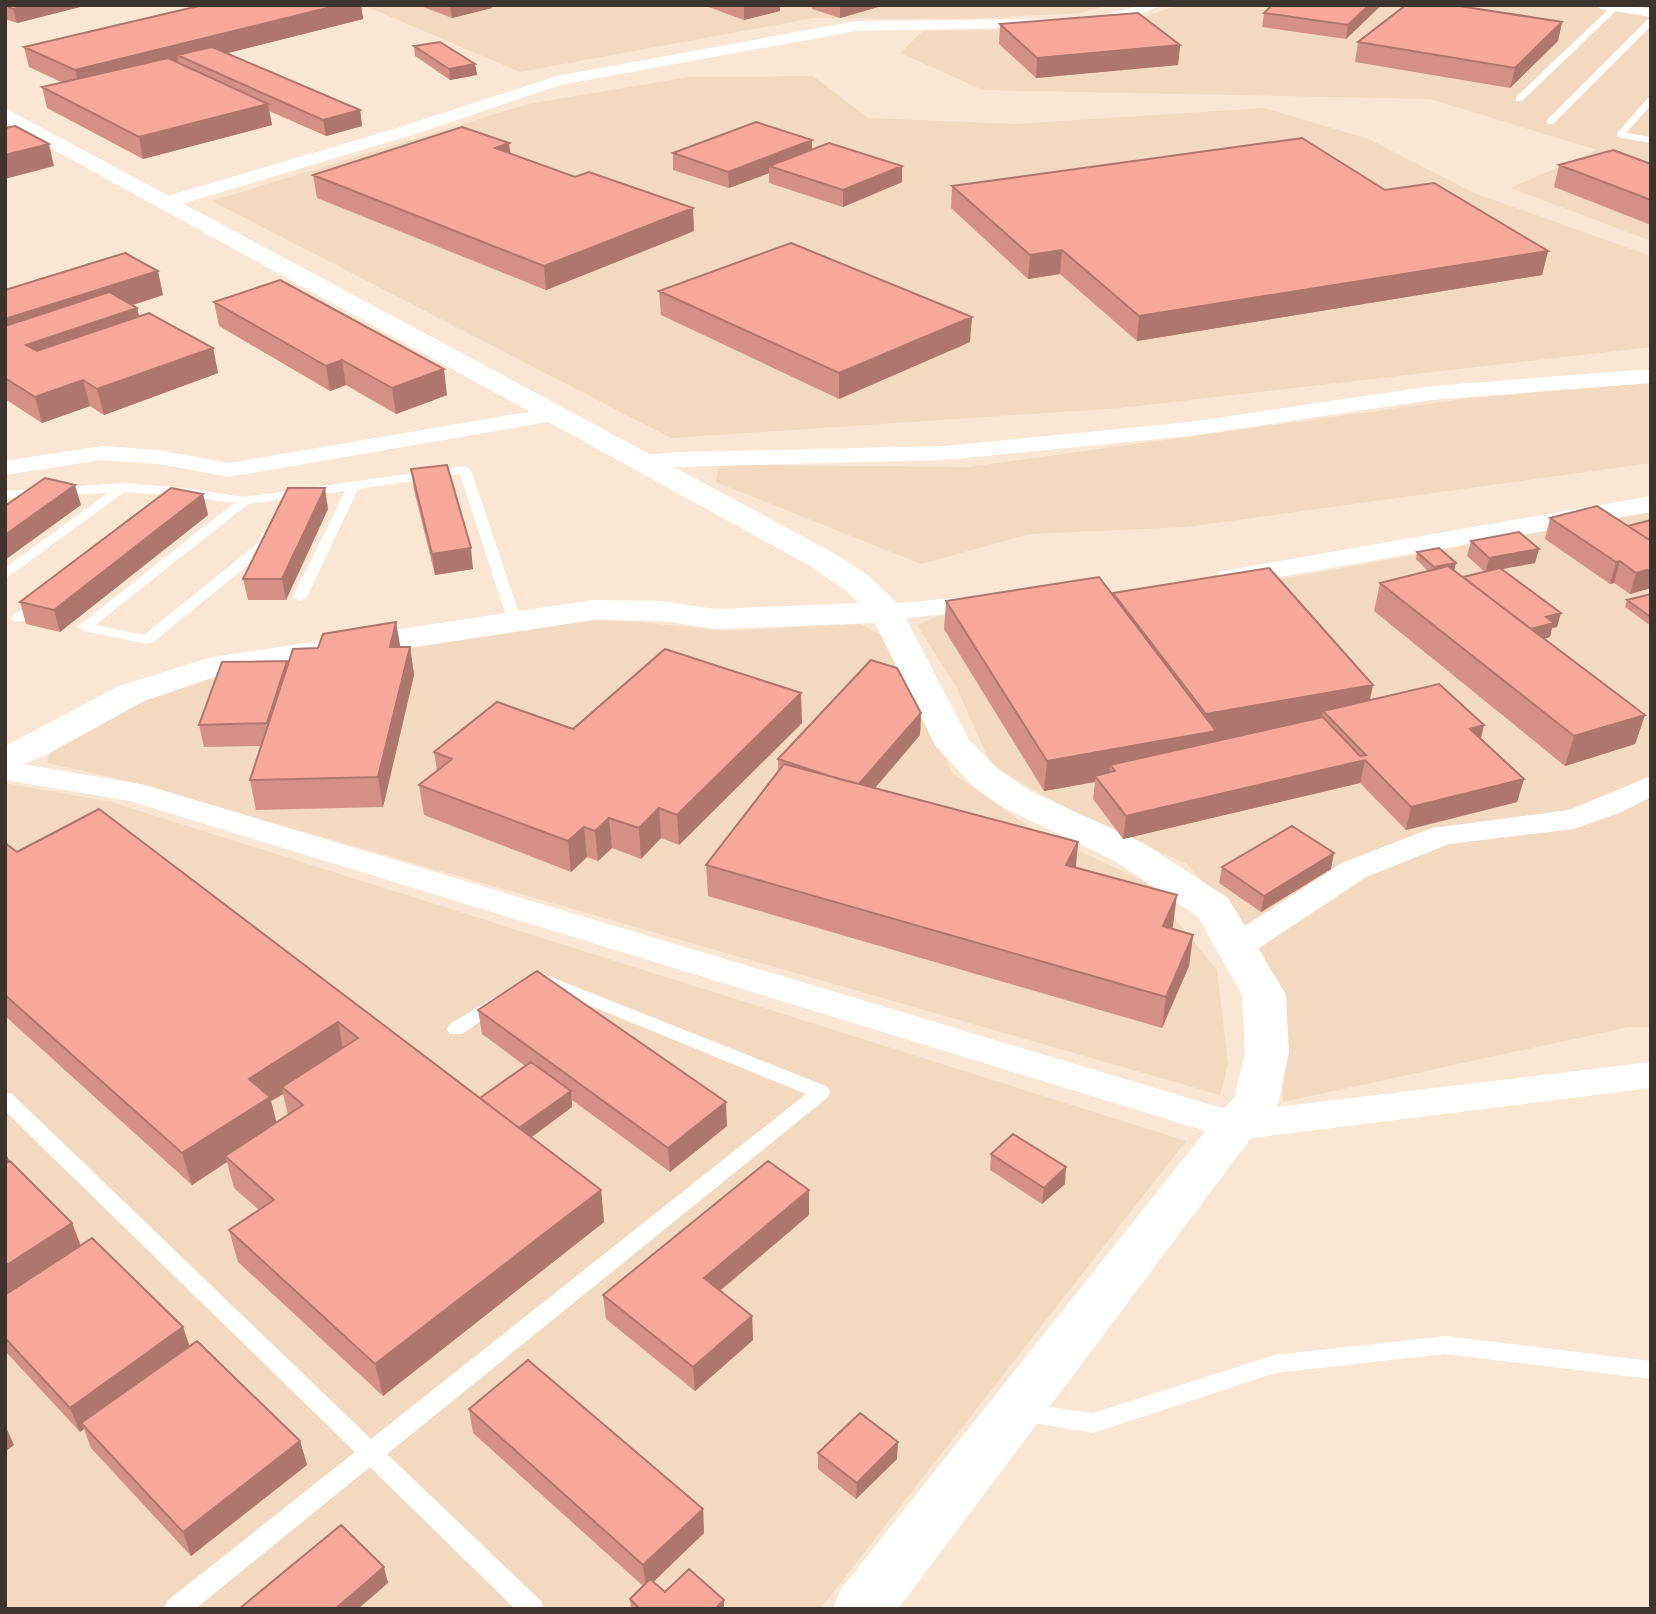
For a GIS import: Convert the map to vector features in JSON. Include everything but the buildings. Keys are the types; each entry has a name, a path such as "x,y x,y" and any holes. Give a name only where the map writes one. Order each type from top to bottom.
{"street":[{"path":"167,202 403,132 556,81 856,26 1064,24 1109,21 1156,5"},
{"path":"1608,6 1651,13"},
{"path":"5,114 821,559 857,583 887,612 953,744 984,776 1016,799 1129,852 1213,908 1264,995 1267,1053 1255,1105 1235,1126 862,1609"},
{"path":"642,461 700,457 908,456 945,453 1190,429 1432,393 1651,376"},
{"path":"5,468 102,453 159,457 229,470 557,414"},
{"path":"1203,583 1651,504"},
{"path":"5,759 22,754 105,706 157,682 212,667 594,610 663,611 714,619 887,612 1011,601"},
{"path":"5,770 134,792 1235,1126 1651,1075"},
{"path":"1235,948 1354,870 1443,835 1574,819 1651,785"}],"lane":[{"path":"1519,99 1608,6"},
{"path":"1550,122 1651,21"},
{"path":"1651,100 1620,135 1651,140"},
{"path":"5,495 84,487 123,487 187,491 280,507 354,485 465,470 515,622"},
{"path":"300,597 354,485"},
{"path":"5,575 123,487"},
{"path":"166,507 187,491"},
{"path":"14,510 40,492"},
{"path":"244,501 84,627 147,640 265,544 280,507"},
{"path":"18,618 49,594"},
{"path":"176,1609 821,1092 535,976 456,1029"},
{"path":"5,1099 532,1609"},
{"path":"1015,1411 1093,1423 1275,1364 1445,1345 1651,1370"}],"shaded area":[{"path":"363,5 1108,5 1081,13 964,19 813,18 520,72"},
{"path":"1178,5 1651,5 1651,241 1511,188 1597,150 1430,99 983,90 900,53 923,31 1112,29"},
{"path":"813,76 868,118 1015,124 1264,108 1369,139 1474,193 1651,256 1651,347 1120,408 671,438 212,201 528,104 688,77"},
{"path":"1651,383 1651,463 1186,527 1030,534 921,564 716,482 719,465 969,467 1471,398"},
{"path":"1651,512 1651,1027 1629,1027 1283,1102 1281,1001 1264,956 1187,864 1080,816 991,765 957,688 917,625 938,616 1294,577"},
{"path":"587,617 727,631 860,624 892,641 952,773 1028,826 1145,882 1217,970 1228,1064 1220,1095 124,780 47,763 52,750 158,691 228,672"},
{"path":"5,783 111,802 1186,1141 820,1609 5,1609"}]}
